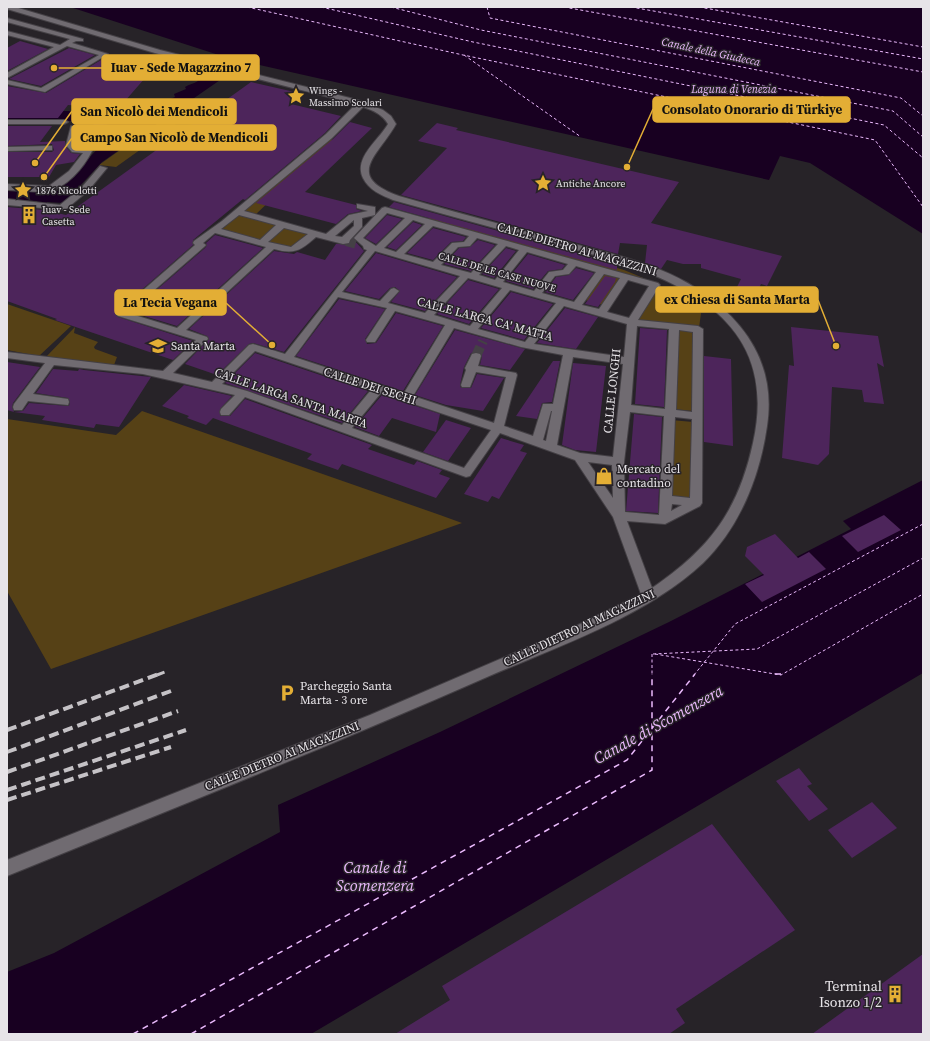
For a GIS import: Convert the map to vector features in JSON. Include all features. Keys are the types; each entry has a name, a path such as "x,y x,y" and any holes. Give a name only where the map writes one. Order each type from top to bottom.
{"street":[{"path":"8,7 139,47"},
{"path":"7,20 106,46 139,47"},
{"path":"7,33 105,54 42,90 8,81"},
{"path":"7,42 18,36"},
{"path":"8,81 76,39"},
{"name":"CALLE DIETRO AI MAGAZZINI","path":"7,868 416,702 649,597 687,570 701,557 724,530 742,499 759,448 764,411 764,381 754,353 735,326 716,308 695,292 657,272 629,262 396,198 380,192 370,183 364,168 367,158 388,132 392,120 381,112 361,104 139,47"},
{"path":"165,375 203,339 121,314 201,245 197,243 213,230 225,223 329,136 361,104"},
{"path":"7,122 64,122"},
{"path":"7,187 53,188 82,162 88,151 75,150 70,145 74,128"},
{"path":"7,149 49,148"},
{"path":"7,202 62,208 85,189 103,168"},
{"path":"360,206 372,209 385,206"},
{"path":"328,237 346,221 358,216 372,213 372,209"},
{"name":"CALLE DE LE CASE NUOVE","path":"411,217 385,210 358,241 376,249 632,322 698,329 697,416"},
{"path":"238,212 344,241 358,227 358,216"},
{"path":"287,359 336,294 376,249 411,217 655,285 632,322"},
{"path":"398,255 431,223"},
{"path":"262,243 282,225"},
{"path":"213,230 287,250 296,249 314,234"},
{"path":"454,245 450,239 457,230"},
{"path":"435,266 454,245 467,244 475,235"},
{"path":"427,317 504,243"},
{"path":"178,332 272,246"},
{"path":"497,283 525,249"},
{"path":"552,274 546,267 553,257"},
{"path":"536,295 552,274 566,272 574,262"},
{"path":"576,306 602,270"},
{"path":"601,313 626,277"},
{"path":"472,330 508,287"},
{"path":"382,304 394,291"},
{"name":"CALLE LARGA CA' MATTA","path":"336,294 382,304 472,330 484,338 528,345 568,354 628,361"},
{"path":"528,345 562,302"},
{"path":"371,340 393,307"},
{"name":"CALLE LONGHI","path":"618,462 625,408 632,322"},
{"path":"406,398 451,324"},
{"path":"665,520 674,326"},
{"name":"CALLE DEI SECHI","path":"215,385 253,347 498,428 579,457 618,462"},
{"path":"551,447 568,354"},
{"name":"CALLE LARGA SANTA MARTA","path":"7,355 109,365 215,385 243,393 466,473 498,428"},
{"path":"466,385 470,368 476,356"},
{"path":"18,407 49,360"},
{"path":"470,368 512,375 498,428"},
{"path":"344,430 378,389"},
{"path":"225,412 243,393"},
{"path":"25,397 64,402"},
{"path":"538,442 547,407 557,408"},
{"path":"625,408 697,416 696,503"},
{"path":"579,457 619,516 649,597"},
{"path":"618,462 619,516"},
{"path":"666,499 696,503"},
{"path":"619,516 665,520 696,503"}],"shaded area":[{"path":"175,111 201,118 192,125 179,122 116,167 99,165"},
{"path":"326,138 334,140 253,217 314,234 296,249 219,232"},
{"path":"431,216 634,274 654,283 673,294 701,313 699,328 641,322 635,318 657,285 427,221"},
{"path":"602,272 623,278 603,305 582,299"},
{"path":"7,304 71,326 39,356 7,350"},
{"path":"75,327 74,333 98,342 94,347 95,349 117,357 114,365 45,358"},
{"path":"676,330 695,332 693,411 673,409"},
{"path":"142,411 462,523 51,669 7,591 7,419 116,435"},
{"path":"671,420 693,422 691,501 668,498"}],"water":[{"name":"Laguna di Venezia","path":"70,7 923,7 923,234 810,163 780,156 769,180 246,62 102,162 64,203 47,202 46,204 38,203 37,201 7,199 7,191 50,193 58,191 119,126 60,120 7,121 7,111 154,111 166,104 163,102 175,97 174,94 186,89 185,87 198,81 196,79 208,75 207,71 228,58"},
{"name":"Canale di Scomenzera","path":"923,480 923,673 311,1034 7,1034 7,972 54,953 280,832 278,805 440,732 669,622 851,529 843,521"}],"building":[{"path":"20,41 48,49 7,71 7,48"},
{"path":"69,48 95,55 41,86 9,79"},
{"path":"106,57 152,70 118,109 68,105 58,118 7,118 7,86 46,93"},
{"path":"251,82 299,93 298,94 302,95 291,104 341,116 325,133 245,200 243,199 193,240 193,245 115,313 118,317 193,341 173,360 55,320 57,319 7,301 7,207 44,210 66,215"},
{"path":"350,122 372,128 305,192 356,205 356,209 362,211 348,214 336,224 256,203 333,139"},
{"path":"94,123 120,126 98,149 78,147 76,145 76,141 85,141"},
{"path":"437,123 458,128 456,130 679,182 651,223 782,256 767,286 761,284 750,306 730,301 741,279 701,268 701,264 683,264 667,260 661,269 645,263 647,245 620,243 618,254 401,195 447,148 418,141"},
{"path":"7,126 52,126 40,142 65,141 65,146 71,153 80,154 74,162 56,165 49,177 7,177 7,152 52,152 54,150 52,144 7,146"},
{"path":"394,202 617,264 617,270 389,207"},
{"path":"387,215 402,219 376,244 365,238"},
{"path":"413,222 422,225 396,250 387,247"},
{"path":"433,228 466,237 463,241 451,242 433,260 407,253"},
{"path":"215,235 263,248 177,326 131,312 205,248 207,245 206,243"},
{"path":"353,239 364,251 284,352 253,343 249,344 217,375 185,364 209,339 207,336 189,329 274,251 294,254 297,252 325,260 336,244 349,244"},
{"path":"478,240 495,245 471,271 444,264 459,248 470,247"},
{"path":"506,248 516,251 494,278 482,274"},
{"path":"376,253 457,277 425,311 391,302 400,291 395,287 390,288 379,299 345,291"},
{"path":"528,254 565,265 562,269 548,271 533,289 506,281"},
{"path":"576,268 594,273 573,300 545,292 556,277 569,275"},
{"path":"605,276 616,278 615,282 598,307 585,304"},
{"path":"468,280 499,289 469,324 437,314"},
{"path":"511,292 553,304 524,340 481,328"},
{"path":"339,299 385,309 365,339 367,344 376,343 396,313 443,326 403,391 296,356"},
{"path":"565,308 598,317 576,349 537,343"},
{"path":"791,327 878,336 884,367 877,363 884,404 864,402 862,390 832,387 829,454 818,465 782,458 789,365 794,366"},
{"path":"640,328 667,330 664,407 635,404"},
{"path":"455,330 525,349 510,370 480,365 482,356 481,353 471,353 464,367 460,385 461,388 471,388 477,374 504,378 483,411 446,405 415,395"},
{"path":"255,353 368,391 342,423 225,383"},
{"path":"704,356 731,359 733,446 704,442"},
{"path":"553,361 560,361 552,402 542,403 537,419 516,416"},
{"path":"7,362 40,367 13,403 12,407 14,412 7,410"},
{"path":"573,363 606,366 596,452 575,450 562,445"},
{"path":"53,369 78,371 79,369 151,377 119,427 96,424 94,428 42,420 45,416 14,412 23,411 29,403 69,406 70,402 68,398 36,393"},
{"path":"184,385 232,396 220,409 220,416 230,416 245,399 372,445 368,449 414,465 417,461 442,470 439,474 450,478 436,498 342,464 338,470 307,459 312,454 213,418 206,425 187,418 189,416 162,406"},
{"path":"382,395 440,414 436,432 392,418 379,436 355,427"},
{"path":"634,414 662,417 658,513 626,511"},
{"path":"446,420 471,428 448,461 423,452"},
{"path":"501,438 524,445 520,451 527,453 499,499 492,496 488,502 464,494"},
{"path":"884,515 901,530 858,552 842,536"},
{"path":"775,534 798,558 809,552 826,569 762,602 745,584 764,575 745,556 747,547"},
{"path":"799,768 812,784 807,786 828,809 809,821 776,781"},
{"path":"872,802 897,828 852,858 828,830"},
{"path":"712,824 795,930 676,1009 685,1023 669,1034 395,1034 450,1000 442,986"},
{"name":"Terminal Isonzo 1/2","path":"923,954 923,1034 812,1034"}],"ferry route":[{"path":"247,7 464,55"},
{"path":"321,7 473,42 884,125 923,158"},
{"path":"391,7 481,30 893,111 923,137"},
{"path":"487,7 490,18 901,98 923,116"},
{"path":"564,7 923,72"},
{"path":"631,7 923,59"},
{"path":"699,7 923,47"},
{"path":"464,55 875,140 923,207"},
{"path":"464,55 581,137"},
{"path":"713,651 735,624 923,524"},
{"path":"713,651 757,649 923,558"},
{"path":"783,674 923,594"},
{"path":"653,654 713,651"},
{"path":"704,662 713,651"},
{"path":"652,654 652,728"},
{"path":"655,654 704,662"},
{"path":"694,675 704,662"},
{"path":"704,662 775,674"},
{"path":"652,728 695,674"},
{"path":"775,674 783,674"},
{"path":"775,674 783,674"},
{"path":"133,1034 627,760 652,728"},
{"path":"191,1034 652,770 652,728"}],"tunnel":[{"path":"346,241 357,244"},
{"path":"476,356 483,341"}],"railway":[{"path":"157,675 165,672"},
{"path":"7,730 159,674"},
{"path":"7,752 171,691"},
{"path":"7,772 178,711"},
{"path":"7,790 186,730"},
{"path":"7,800 171,747"}],"place":[{"name":"Iuav - Sede Magazzino 7","path":"54,68"},
{"name":"Wings - Massimo Scolari","path":"296,96"},
{"name":"San Nicolò dei Mendicoli","path":"35,163"},
{"name":"Consolato Onorario di Türkiye","path":"627,167"},
{"name":"Campo San Nicolò de Mendicoli","path":"44,177"},
{"name":"Antiche Ancore","path":"543,183"},
{"name":"1876 Nicolotti","path":"23,190"},
{"name":"Iuav - Sede Casetta","path":"29,215"},
{"name":"La Tecia Vegana","path":"272,345"},
{"name":"Santa Marta","path":"158,346"},
{"name":"ex Chiesa di Santa Marta","path":"836,346"},
{"name":"Mercato del contadino","path":"604,476"},
{"name":"Parcheggio Santa Marta - 3 ore","path":"287,693"},
{"name":"Terminal Isonzo 1/2","path":"895,994"}],"water label":[{"name":"Canale della Giudecca","path":"711,52"}]}
